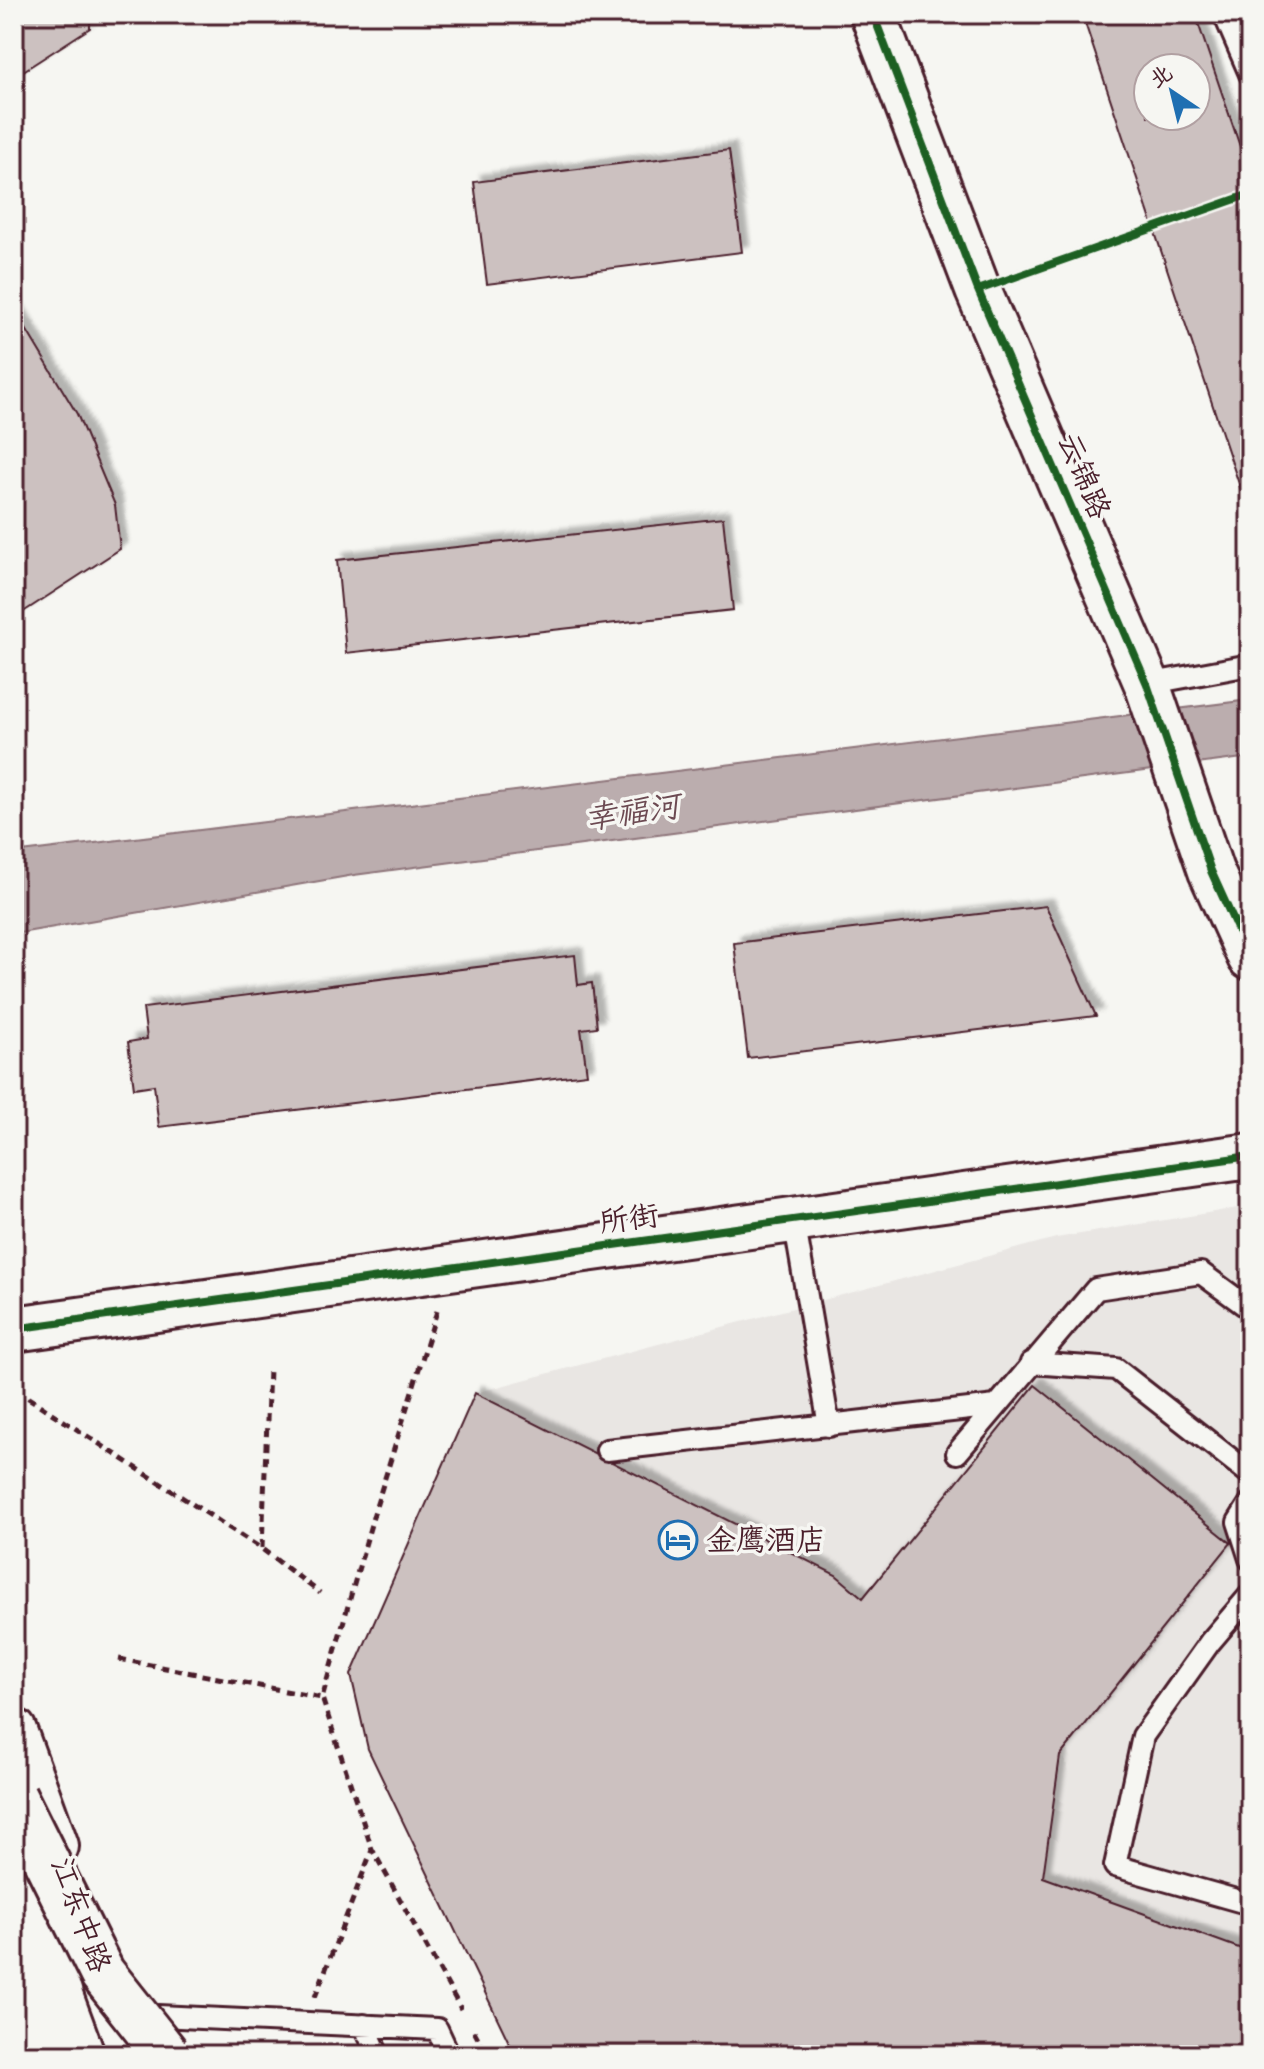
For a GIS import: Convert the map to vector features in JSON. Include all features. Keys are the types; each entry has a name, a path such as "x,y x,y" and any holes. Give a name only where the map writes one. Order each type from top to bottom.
{"main road":[{"name":"云锦路","path":"873,14 978,290 1147,684 1211,871 1250,957"},
{"name":"所街","path":"14,1329 1250,1156"},
{"name":"江东中路","path":"14,1731 132,2055"},
{"path":"14,1796 102,1973 167,2055"}],"lane":[{"path":"1224,14 1250,74"},
{"path":"1147,684 1250,665"},
{"path":"794,1220 829,1426"},
{"path":"957,1453 1096,1289 1201,1273 1250,1309"},
{"path":"1031,1363 1116,1369 1250,1474"},
{"path":"607,1450 996,1406"},
{"path":"1250,1503 1238,1522 1250,1559"},
{"path":"1250,1595 1210,1642 1143,1736 1115,1866 1250,1904"},
{"path":"117,2014 437,2029 449,2055"},
{"path":"364,2025 378,2055"}],"path":[{"path":"451,1268 375,1510 322,1698 372,1849 464,2014"},
{"path":"262,1549 269,1369"},
{"path":"16,1390 262,1549 320,1593"},
{"path":"119,1659 322,1698"},
{"path":"306,2022 372,1849"},
{"path":"471,2027 487,2055"}],"shaded area":[{"path":"1250,1206 1250,2055 515,2055 368,1749 351,1675 475,1393 1056,1238"}],"water":[{"name":"幸福河","path":"1250,700 1250,757 354,875 14,934 14,853"}],"building":[{"path":"14,14 90,14 90,28 14,77"},
{"path":"1082,14 1195,14 1208,52 1132,52 1132,132 1212,132 1212,64 1250,176 1250,517"},
{"path":"729,150 742,252 487,284 474,182"},
{"path":"14,309 77,414 115,505 120,549 14,618"},
{"path":"723,518 733,610 346,653 337,560"},
{"path":"1046,906 1096,1016 748,1058 734,943"},
{"path":"575,955 578,985 592,983 597,1027 581,1029 587,1074 159,1127 154,1085 134,1088 128,1042 147,1039 143,1008"},
{"path":"1035,1385 1231,1543 1060,1756 1043,1877 1250,1952 1250,2055 515,2055 368,1749 351,1675 475,1393 836,1575 863,1598"}],"cycle path":[{"path":"873,14 978,290 1147,684 1211,871 1250,957"},
{"path":"978,290 1250,194"},
{"path":"14,1329 1250,1156"}],"place":[{"name":"金鹰酒店","path":"678,1540"}]}
